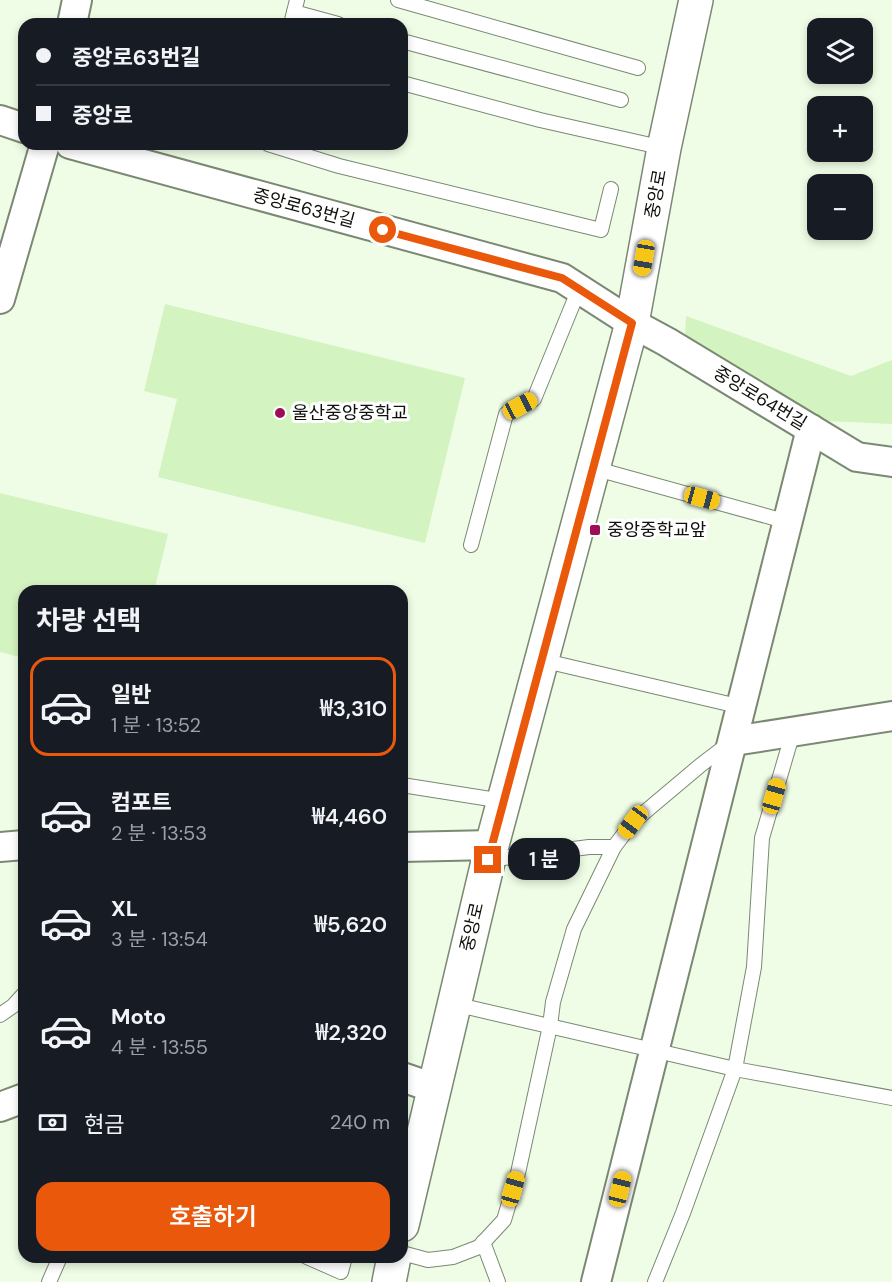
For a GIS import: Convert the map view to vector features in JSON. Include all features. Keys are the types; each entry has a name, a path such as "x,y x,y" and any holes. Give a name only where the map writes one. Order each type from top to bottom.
{"main road":[{"name":"중앙로","path":"408,1199 490,853 632,323 664,148 696,0"},
{"path":"388,1282 393,1263"}],"street":[{"path":"73,18 76,0"},
{"path":"0,120 18,126"},
{"path":"0,299 43,150"},
{"name":"중앙로63번길","path":"92,150 562,278 632,323"},
{"name":"중앙로64번길","path":"632,323 857,457 892,462"},
{"path":"596,1282 811,429"},
{"path":"734,741 892,716"},
{"path":"0,847 18,846"},
{"path":"408,848 490,853"},
{"path":"408,1079 434,1088"}],"lane":[{"path":"398,0 638,68"},
{"path":"294,12 316,18"},
{"path":"408,43 621,100"},
{"path":"408,85 540,120 664,148"},
{"path":"287,150 339,166 601,231 611,189"},
{"path":"471,545 506,414 534,399 579,289"},
{"path":"593,468 788,522"},
{"path":"541,660 742,707"},
{"path":"655,1282 683,1213 735,1069 754,967 762,838 793,732"},
{"path":"408,1255 428,1260 453,1257 479,1247 504,1220 518,1173 550,1026 553,1002 574,929 614,847 633,822 702,764 734,741"},
{"path":"408,786 504,801"},
{"path":"490,853 614,847"},
{"path":"0,1016 18,1001"},
{"path":"454,1004 735,1069 892,1098"},
{"path":"483,1242 498,1282"},
{"path":"49,1282 57,1263"},
{"path":"321,1263 341,1272 343,1263"}],"green space":[{"path":"165,304 465,378 425,543 158,477 177,399 144,391"},
{"path":"686,316 851,376 892,360 892,424 825,421 685,339"},
{"path":"0,493 168,534 155,585 18,585 18,656 0,652"}],"place":[{"name":"울산중앙중학교","path":"280,413"},
{"name":"중앙중학교앞","path":"595,530"}],"route":[{"path":"383,230 562,278 632,323 488,860"}]}
